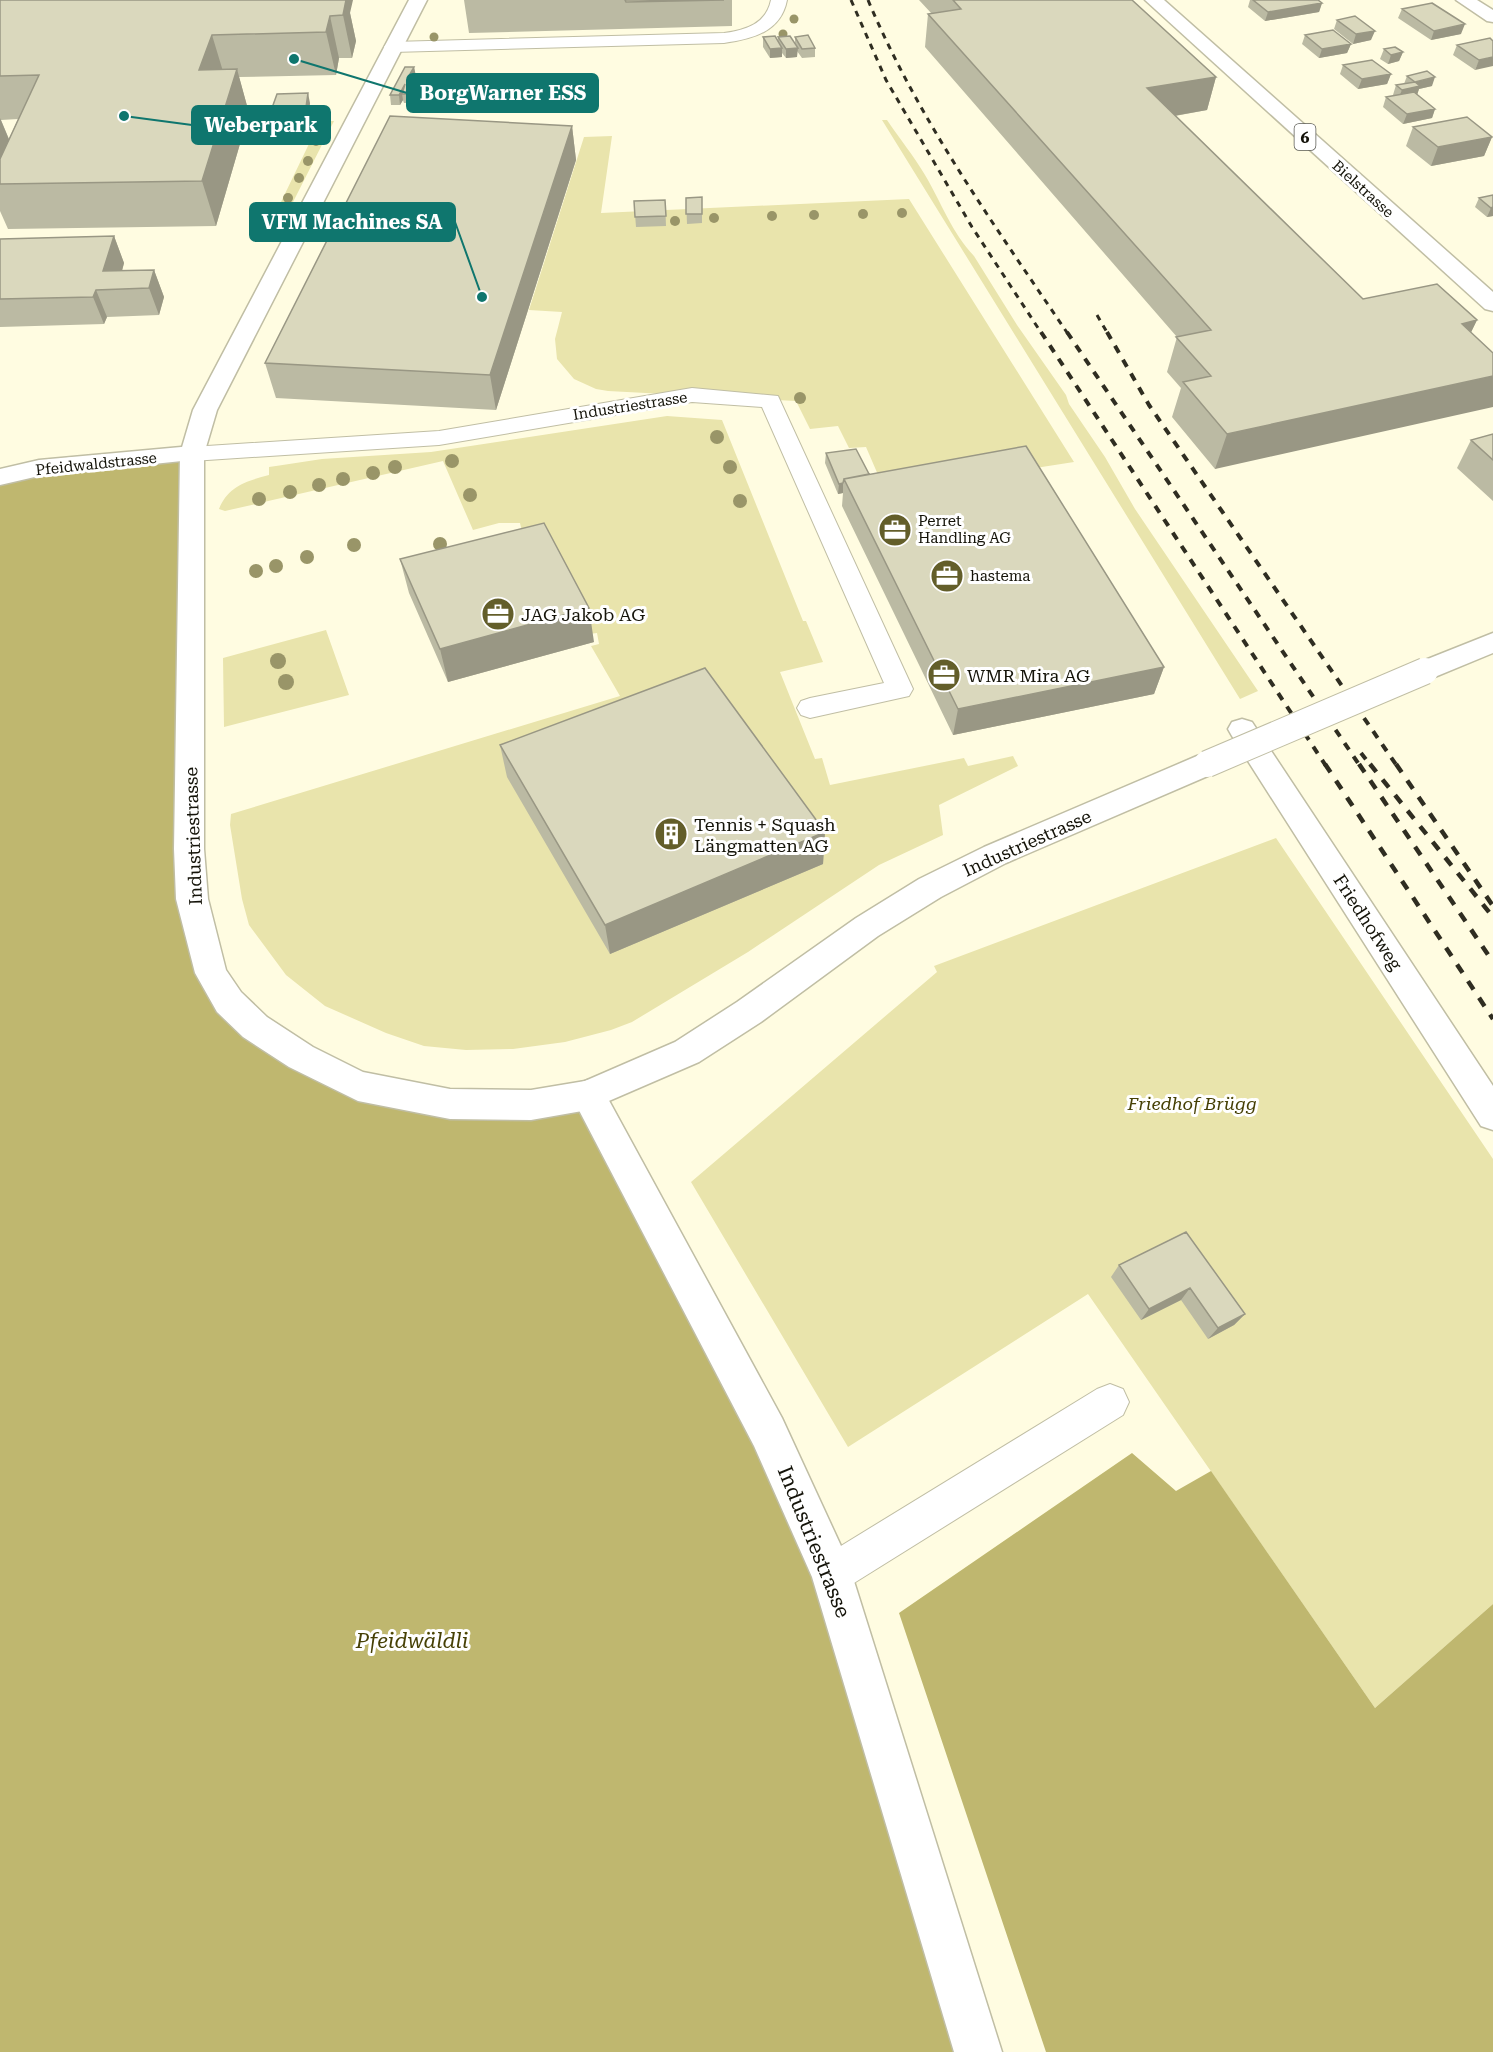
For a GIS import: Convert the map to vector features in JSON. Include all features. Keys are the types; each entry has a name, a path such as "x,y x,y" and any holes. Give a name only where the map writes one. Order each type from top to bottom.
{"main road":[{"name":"Industriestrasse","path":"418,0 364,100 205,410 192,454 189,849 192,899 211,973 229,1002 255,1027 301,1057 358,1086 450,1104 531,1105 588,1095 687,1052 749,1012 867,927 930,888 995,855 1493,642"},
{"name":"Bielstrasse","path":"1154,0 1493,304"},
{"path":"1464,0 1493,17"},
{"name":"Pfeidwaldstrasse","path":"0,477 39,468 192,454"},
{"name":"Friedhofweg","path":"1242,729 1493,1115"},
{"name":"Industriestrasse","path":"588,1095 768,1432 832,1574 978,2052"}],"lane":[{"path":"393,47 724,38 754,32 766,25 775,16 779,0"},
{"name":"Industriestrasse","path":"192,454 439,438 692,395 770,401 900,689 810,708"},
{"path":"832,1574 1110,1402"}],"green space":[{"path":"882,120 887,120 916,161 959,237 1066,395 1069,404 1105,457 1135,509 1258,691 1240,699"},
{"path":"320,121 334,121 292,204 281,205 281,202"},
{"path":"612,136 601,213 909,199 1074,462 885,491 866,447 849,448 838,426 810,429 796,401 608,391 596,389 574,379 557,359 555,339 562,312 529,310 584,137"},
{"path":"667,416 722,420 803,621 806,621 823,662 780,672 815,759 822,758 830,785 964,758 968,766 1013,756 1018,766 939,805 943,835 879,865 748,952 632,1022 611,1030 565,1042 513,1049 466,1050 424,1046 386,1033 325,1006 286,975 249,925 242,899 230,825 231,814 620,696 591,646 599,644 597,633 589,634 529,562 520,523 499,523 473,530 443,461 225,511 219,509 223,501 239,486 269,475 269,467 322,459 431,452"},
{"name":"Pfeidwäldli","path":"192,454 189,849 229,1002 358,1086 588,1095 768,1432 978,2052 0,2052 0,477"},
{"path":"326,630 349,695 224,727 223,658"},
{"name":"Friedhof Brügg","path":"1276,838 1493,1159 1493,1604 1375,1708 1088,1294 848,1447 691,1182 937,972 934,966"},
{"path":"1132,1453 1176,1491 1211,1471 1375,1708 1493,1604 1493,2052 1046,2052 899,1613"}],"building":[{"path":"0,0 346,0 343,15 330,16 326,32 212,35 199,70 237,69 202,181 0,184 0,159 39,75 0,76"},
{"path":"625,0 724,0 626,2"},
{"path":"953,0 1132,0 1216,77 1147,88 1363,299 1437,284 1477,320 1462,324 1493,353 1493,376 1227,434 1183,382 1211,376 1176,337 1211,330 928,14 961,9"},
{"path":"1253,0 1318,0 1322,3 1268,12"},
{"path":"1432,3 1465,24 1434,31 1402,9"},
{"path":"1355,16 1375,31 1356,34 1337,20"},
{"path":"1333,30 1351,44 1322,49 1305,35"},
{"path":"808,35 815,48 802,49 795,37"},
{"path":"775,36 782,48 770,49 763,37"},
{"path":"790,36 798,48 786,49 778,37"},
{"path":"1490,38 1493,41 1493,57 1479,60 1457,45"},
{"path":"1395,47 1403,52 1391,55 1384,49"},
{"path":"1372,60 1391,74 1362,79 1343,65"},
{"path":"405,67 414,67 410,74 419,75 410,94 402,94 405,84 399,95 390,95"},
{"path":"1427,71 1435,77 1415,82 1407,76"},
{"path":"1415,82 1420,86 1402,90 1396,85"},
{"path":"1414,92 1435,109 1407,114 1386,97"},
{"path":"308,93 306,107 272,108 277,94"},
{"path":"390,116 572,126 490,375 265,363"},
{"path":"1467,117 1492,137 1438,147 1413,127"},
{"path":"1493,195 1493,207 1491,208 1479,198"},
{"path":"702,197 702,214 686,214 686,198"},
{"path":"665,200 666,216 635,217 634,201"},
{"path":"114,236 103,271 154,270 149,288 96,290 93,297 0,299 0,239"},
{"path":"1493,434 1493,460 1471,440"},
{"path":"1026,446 1164,667 958,709 844,479"},
{"path":"856,449 869,474 844,479 843,483 839,484 826,453"},
{"path":"544,523 589,608 440,649 400,559"},
{"name":"Tennis + Squash Längmatten AG","path":"705,668 825,832 605,925 500,745"},
{"path":"1186,1232 1245,1314 1218,1328 1190,1288 1149,1309 1119,1265"}],"railway":[{"path":"851,0 886,80 972,227 1042,334"},
{"path":"868,0 888,45 934,130 986,213 1068,334"},
{"path":"1097,315 1108,334"},
{"path":"1041,332 1326,766"},
{"path":"1067,332 1360,766"},
{"path":"1107,332 1149,405 1397,766"},
{"path":"1361,753 1371,766"},
{"path":"1325,764 1493,1019"},
{"path":"1359,764 1493,962"},
{"path":"1370,764 1493,917"},
{"path":"1396,764 1493,906"}],"place":[{"name":"BorgWarner ESS","path":"294,59"},
{"name":"Weberpark","path":"124,116"},
{"name":"VFM Machines SA","path":"482,297"},
{"name":"Perret Handling AG","path":"895,530"},
{"name":"hastema","path":"947,576"},
{"name":"JAG Jakob AG","path":"498,614"},
{"name":"WMR Mira AG","path":"944,675"},
{"name":"Tennis + Squash Längmatten AG","path":"671,834"}]}
